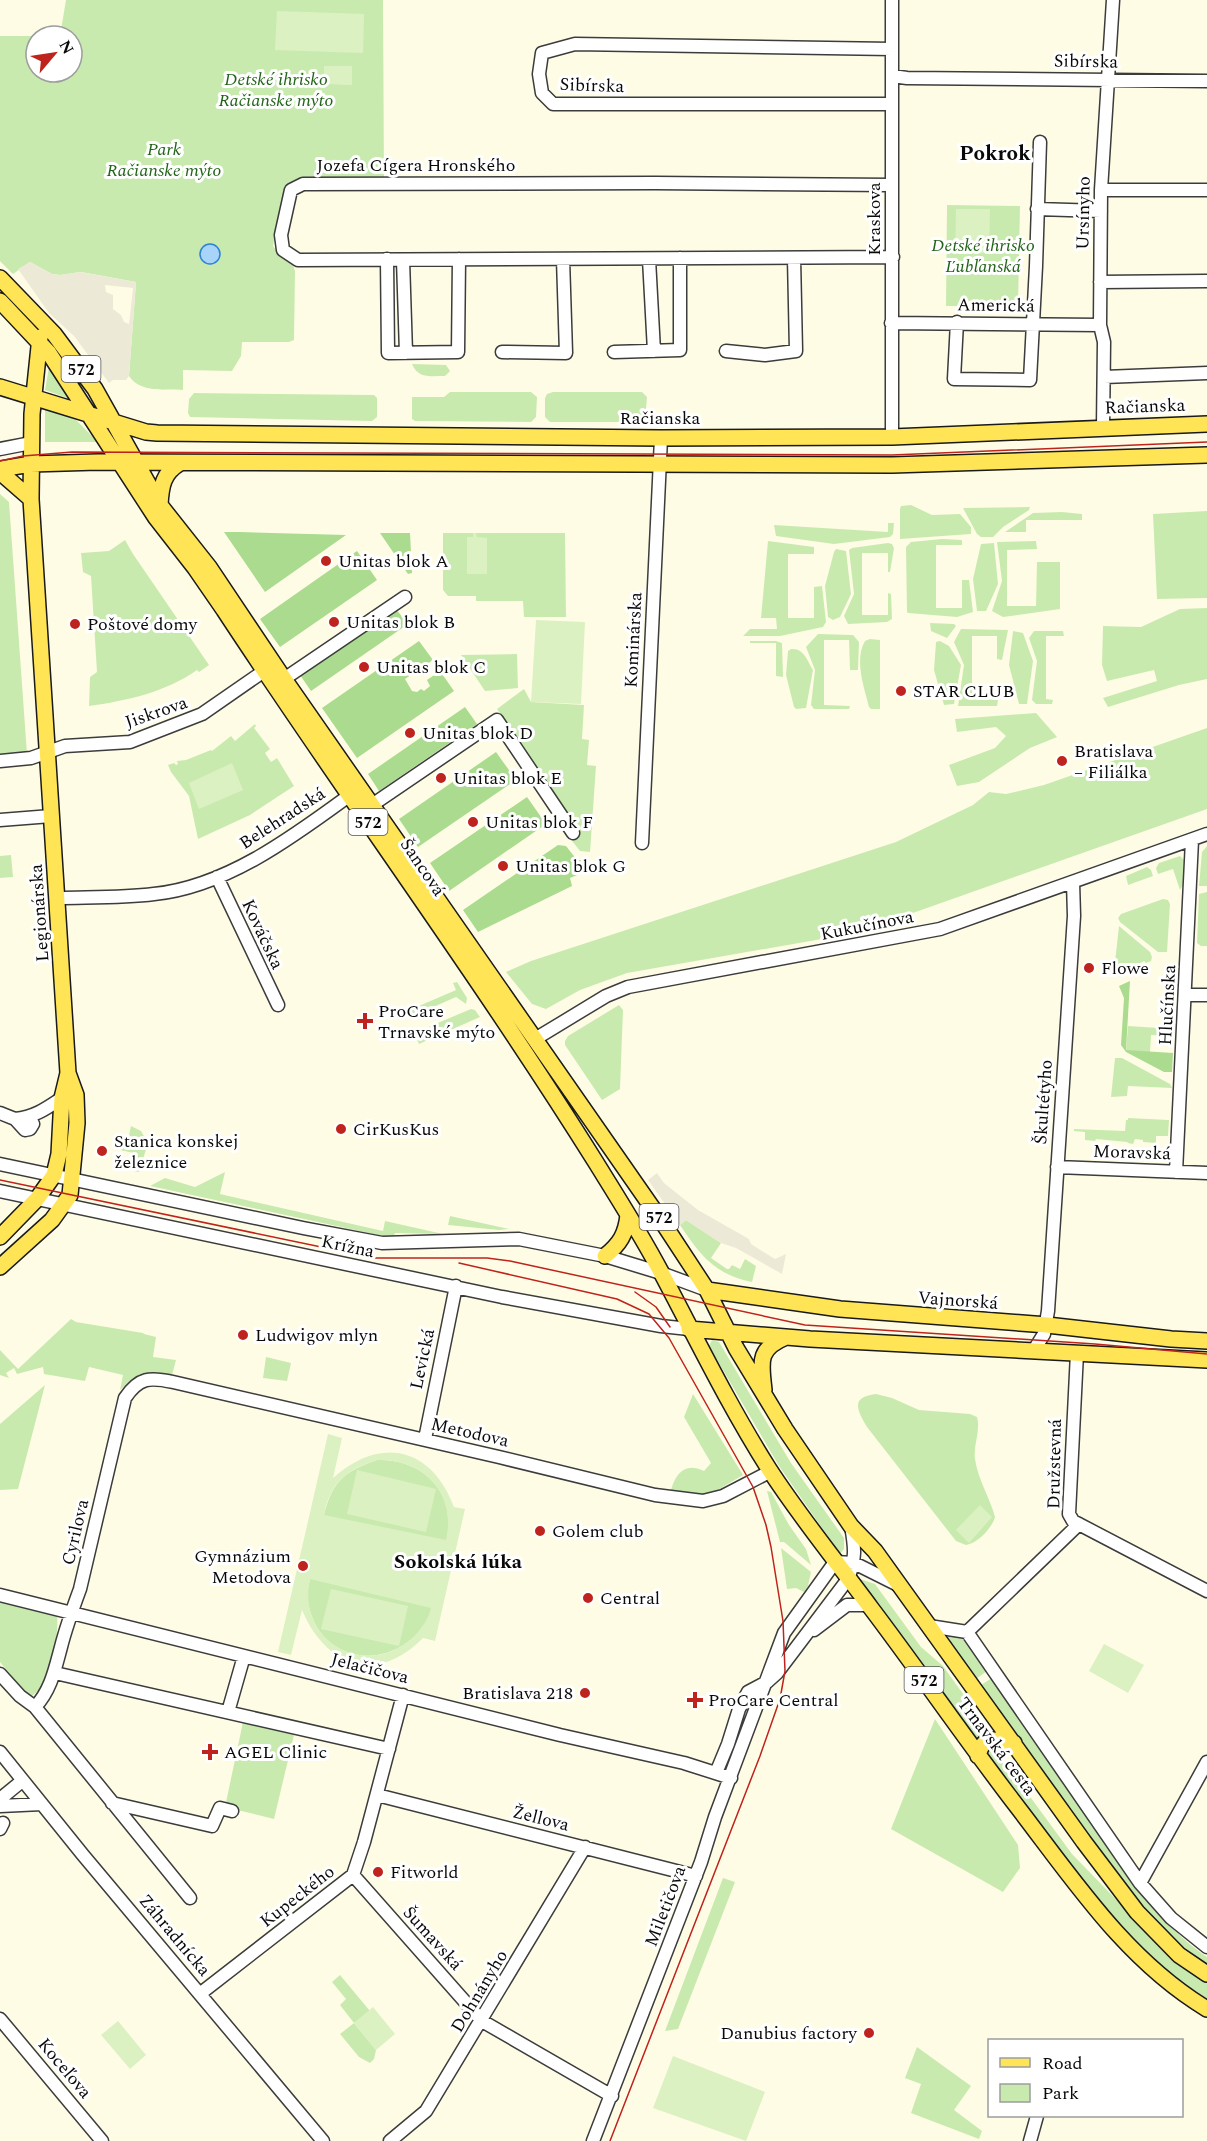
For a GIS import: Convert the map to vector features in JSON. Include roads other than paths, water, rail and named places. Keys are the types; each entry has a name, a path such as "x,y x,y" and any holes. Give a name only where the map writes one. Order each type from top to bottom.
{"main road":[{"name":"572","path":"0,278 43,322 95,388 114,421 127,462"},
{"name":"572","path":"0,301 39,340 89,413 127,462"},
{"name":"Legionárska","path":"43,322 34,396 31,499 68,1073 76,1095 78,1123 73,1178 70,1195 64,1205"},
{"name":"Račianska","path":"0,387 157,434 661,438 892,437 1207,424"},
{"path":"0,471 31,464 127,462 892,465 1207,455"},
{"name":"Šancová","path":"127,462 209,567 284,679 647,1199 707,1290"},
{"name":"Šancová","path":"127,462 156,518 195,568 531,1058 661,1273"},
{"path":"160,505 163,480 171,469 180,463"},
{"path":"0,471 31,499"},
{"name":"Legionárska","path":"0,1237 38,1199 54,1175 59,1154 62,1098 68,1073"},
{"path":"0,1267 52,1220 64,1205"},
{"path":"605,1256 617,1246 626,1232 628,1215"},
{"name":"572","path":"661,1273 689,1329"},
{"name":"572","path":"707,1290 728,1333"},
{"name":"Vajnorská","path":"707,1290 840,1310 1047,1325 1207,1341"},
{"path":"689,1329 786,1337 1207,1360"},
{"name":"Trnavská cesta","path":"689,1329 771,1471 978,1756 1110,1927 1159,1974 1207,2009"},
{"name":"Trnavská cesta","path":"728,1333 784,1429 851,1526 875,1551 1084,1842 1137,1912 1179,1955 1207,1974"},
{"path":"765,1397 763,1355 770,1345 786,1337"},
{"path":"978,1756 980,1747 985,1741 1014,1743"}],"street":[{"name":"Kraskova","path":"892,0 892,437"},
{"name":"Ursínyho","path":"1103,427 1104,342 1100,325 1101,190 1113,0"},
{"name":"Sibírska","path":"892,49 575,44 542,53 539,74 542,93 553,104 892,104"},
{"name":"Sibírska","path":"892,76 1207,81"},
{"path":"957,322 954,379 1029,380 1040,142"},
{"name":"Jozefa Cígera Hronského","path":"892,185 303,184 291,190 281,235 283,250 298,260 893,257"},
{"path":"1101,190 1207,190"},
{"path":"1037,209 1101,211"},
{"path":"614,352 680,350 680,258"},
{"path":"726,351 765,355 796,351 794,258"},
{"path":"387,259 388,353 458,352 459,259"},
{"path":"502,352 566,353 563,259"},
{"path":"649,259 654,351"},
{"path":"403,260 406,353"},
{"path":"1100,282 1207,281"},
{"name":"Americká","path":"891,323 1100,325"},
{"path":"1104,377 1207,373"},
{"name":"Kominárska","path":"642,843 661,438"},
{"path":"0,449 31,443"},
{"path":"284,679 405,597"},
{"name":"Jiskrova","path":"46,751 65,746 130,742 202,714 264,671"},
{"path":"372,805 496,720 573,833"},
{"path":"0,761 31,758 46,751"},
{"name":"Belehradská","path":"58,898 156,894 184,889 217,877 271,850 350,795"},
{"path":"0,820 51,816"},
{"name":"Kukučínova","path":"535,1039 606,996 628,987 936,930 1207,834"},
{"name":"Hlučínska","path":"1176,1172 1192,840"},
{"name":"Kováčska","path":"217,877 278,1005"},
{"name":"Škultétyho","path":"1047,1325 1074,916 1073,882"},
{"path":"1185,995 1207,994"},
{"path":"0,1113 15,1119 26,1130 30,1129 33,1124 30,1118 62,1098"},
{"name":"Krížna","path":"0,1164 382,1243 519,1239 605,1256 707,1290"},
{"name":"Moravská","path":"1057,1167 1207,1173"},
{"name":"Krížna","path":"0,1191 456,1286 661,1326 689,1329"},
{"name":"Levická","path":"425,1439 456,1286"},
{"path":"1034,1350 1047,1325"},
{"name":"Družstevná","path":"968,1632 1079,1524 1073,1521 1068,1511 1077,1353"},
{"name":"Metodova","path":"156,1378 519,1461 655,1495 703,1501 723,1496 771,1471"},
{"name":"Cyrilova","path":"35,1707 44,1698 55,1673 71,1612 80,1589 125,1398 136,1384 156,1378"},
{"path":"1079,1524 1207,1591"},
{"path":"851,1526 855,1552 854,1563"},
{"path":"835,1562 854,1563 901,1587"},
{"name":"Miletičova","path":"593,2141 696,1876 784,1633 835,1562"},
{"name":"Miletičova","path":"767,1682 777,1673 848,1579 854,1563"},
{"name":"Jelačičova","path":"0,1595 570,1737 684,1763 730,1778"},
{"path":"801,1639 847,1605 869,1605"},
{"path":"929,1626 968,1632 1140,1883 1171,1918 1207,1947"},
{"path":"228,1712 244,1656"},
{"path":"55,1673 389,1749"},
{"path":"0,1674 20,1696 35,1707 190,1898"},
{"path":"716,1773 739,1709 748,1692 767,1682"},
{"name":"Kupeckého","path":"201,1994 353,1875 403,1695"},
{"name":"Záhradnícka","path":"0,1752 323,2141"},
{"path":"1140,1883 1207,1762"},
{"path":"0,1799 22,1781"},
{"name":"Žellova","path":"377,1795 696,1876"},
{"path":"112,1803 212,1826 220,1808 232,1811"},
{"path":"0,1806 42,1804"},
{"name":"Dohnányho","path":"390,2141 426,2110 585,1848"},
{"name":"Šumavská","path":"353,1875 482,2021 612,2096"},
{"name":"Koceľova","path":"0,2019 102,2141"},
{"path":"1030,2141 1036,2117"}],"water":[{"path":"210,244 217,247 220,254 217,261 210,264 203,261 200,254 203,247"}],"tram line":[{"path":"0,461 23,456 72,452 892,455 1207,442"},
{"path":"0,1180 374,1258 487,1258 510,1261 805,1325 1095,1344 1207,1354"},
{"path":"459,1263 617,1299 649,1314 669,1338 753,1487 771,1547 783,1621 785,1671 780,1699 610,2141"},
{"path":"635,1292 656,1307 670,1327"}],"place":[{"name":"Unitas blok A","path":"326,561"},
{"name":"Unitas blok B","path":"334,622"},
{"name":"Poštové domy","path":"75,624"},
{"name":"Unitas blok C","path":"364,667"},
{"name":"STAR CLUB","path":"901,691"},
{"name":"Unitas blok D","path":"410,733"},
{"name":"Bratislava – Filiálka","path":"1062,761"},
{"name":"Unitas blok E","path":"441,778"},
{"name":"Unitas blok F","path":"473,822"},
{"name":"Unitas blok G","path":"503,866"},
{"name":"Flowe","path":"1089,968"},
{"name":"ProCare Trnavské mýto","path":"365,1021"},
{"name":"CirKusKus","path":"341,1129"},
{"name":"Stanica konskej železnice","path":"102,1151"},
{"name":"Ludwigov mlyn","path":"243,1335"},
{"name":"Golem club","path":"540,1531"},
{"name":"Gymnázium Metodova","path":"303,1566"},
{"name":"Central","path":"588,1598"},
{"name":"Bratislava 218","path":"585,1693"},
{"name":"ProCare Central","path":"695,1700"},
{"name":"AGEL Clinic","path":"210,1752"},
{"name":"Fitworld","path":"378,1872"},
{"name":"Danubius factory","path":"869,2033"}],"district":[{"name":"Pokrok","path":"995,153"},
{"name":"Sokolská lúka","path":"458,1561"}],"park label":[{"name":"Detské ihrisko Račianske mýto","path":"276,89"},
{"name":"Park Račianske mýto","path":"164,159"},
{"name":"Detské ihrisko Ľubľanská","path":"983,255"}]}
